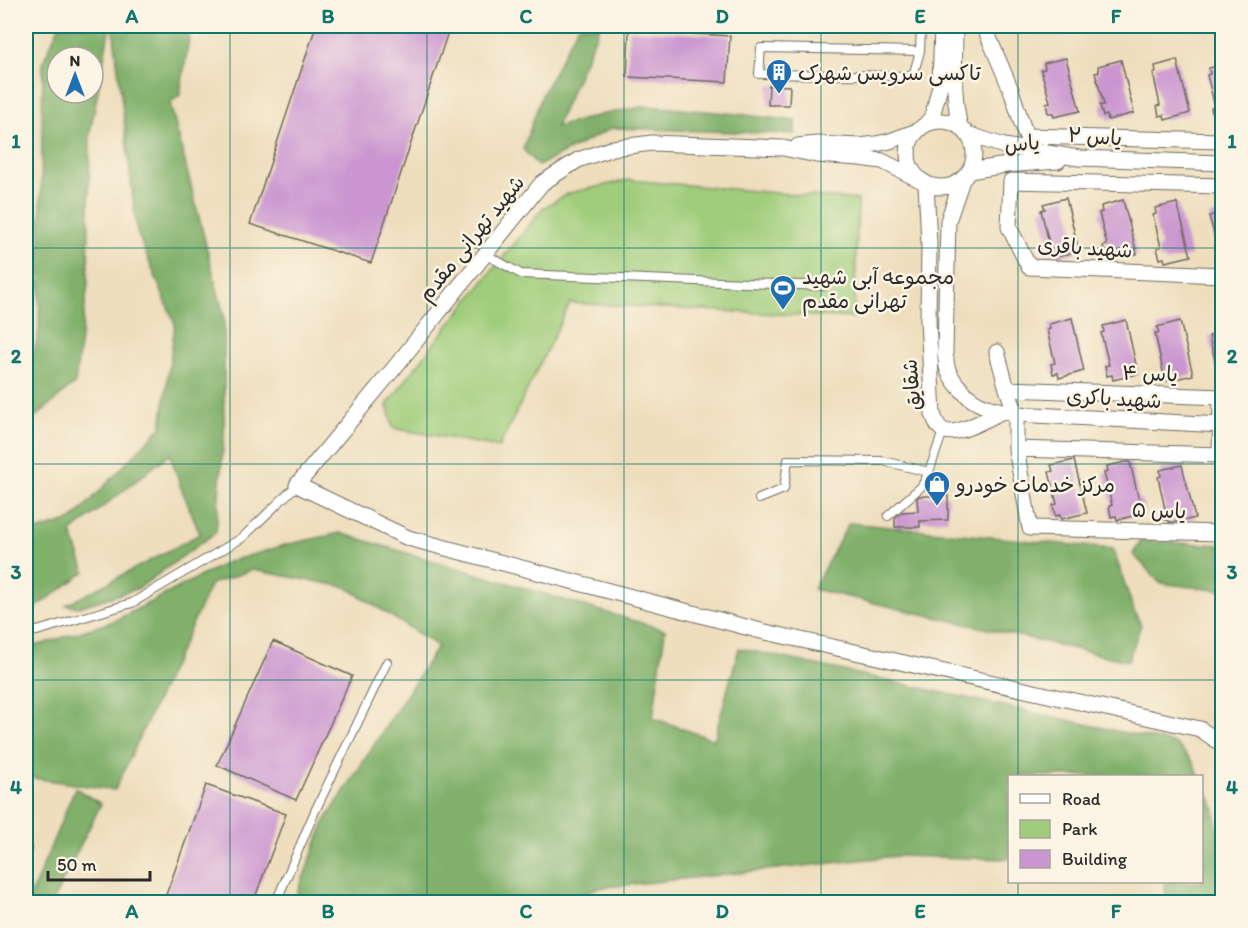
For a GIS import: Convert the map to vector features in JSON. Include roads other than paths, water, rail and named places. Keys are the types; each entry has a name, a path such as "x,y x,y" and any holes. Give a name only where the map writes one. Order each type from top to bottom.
{"street":[{"path":"942,26 940,86 932,117 912,138 908,156 909,165 923,182 944,187 954,185 966,176 973,162 974,152 956,109 955,26"},
{"path":"984,26 1011,90 1023,150 1021,180 1222,186"},
{"path":"921,128 937,121 949,122 1005,146 1023,150 1222,141"},
{"name":"شهید تهرانی مقدم","path":"297,485 543,183 578,160 613,148 652,143 783,148 817,144 860,146 890,141 921,128"},
{"name":"شهید تهرانی مقدم","path":"783,148 817,155 882,162 923,182"},
{"name":"یاس","path":"966,176 1007,165 1023,150 1079,158"},
{"name":"یاس ۲","path":"1079,158 1222,163"},
{"name":"شقایق","path":"966,176 948,221 945,352 947,368 954,381 978,403 1009,412"},
{"name":"شهید باقری","path":"1021,180 1011,180 1009,227 1029,267 1222,275"},
{"name":"شقایق","path":"923,182 929,243 928,320 933,414 943,431 950,432 960,431 1009,412"},
{"path":"997,352 1007,390 1009,412"},
{"name":"یاس ۴","path":"1007,390 1222,397 1221,425"},
{"name":"شهید باکری","path":"1009,412 1221,425"},
{"name":"یاس ۵","path":"1009,412 1030,528 1222,533"},
{"path":"1016,449 1221,455 1221,425"},
{"path":"297,485 408,538 761,631 1200,729 1222,744"}],"lane":[{"path":"920,51 761,48 759,74 913,76 920,51 921,26"},
{"path":"485,254 521,274 824,286"},
{"path":"888,516 921,486 929,472 943,431"},
{"path":"759,499 784,489 788,460 884,461 929,472"},
{"path":"26,630 37,631 132,603 242,538 297,485"},
{"path":"276,903 315,811 387,662"},
{"path":"26,840 26,880"}],"place":[{"name":"تاکسی سرویس شهرک","path":"779,95"},
{"name":"مجموعه آبی شهید تهرانی مقدم","path":"783,311"},
{"name":"مرکز خدمات خودرو","path":"937,507"}]}
